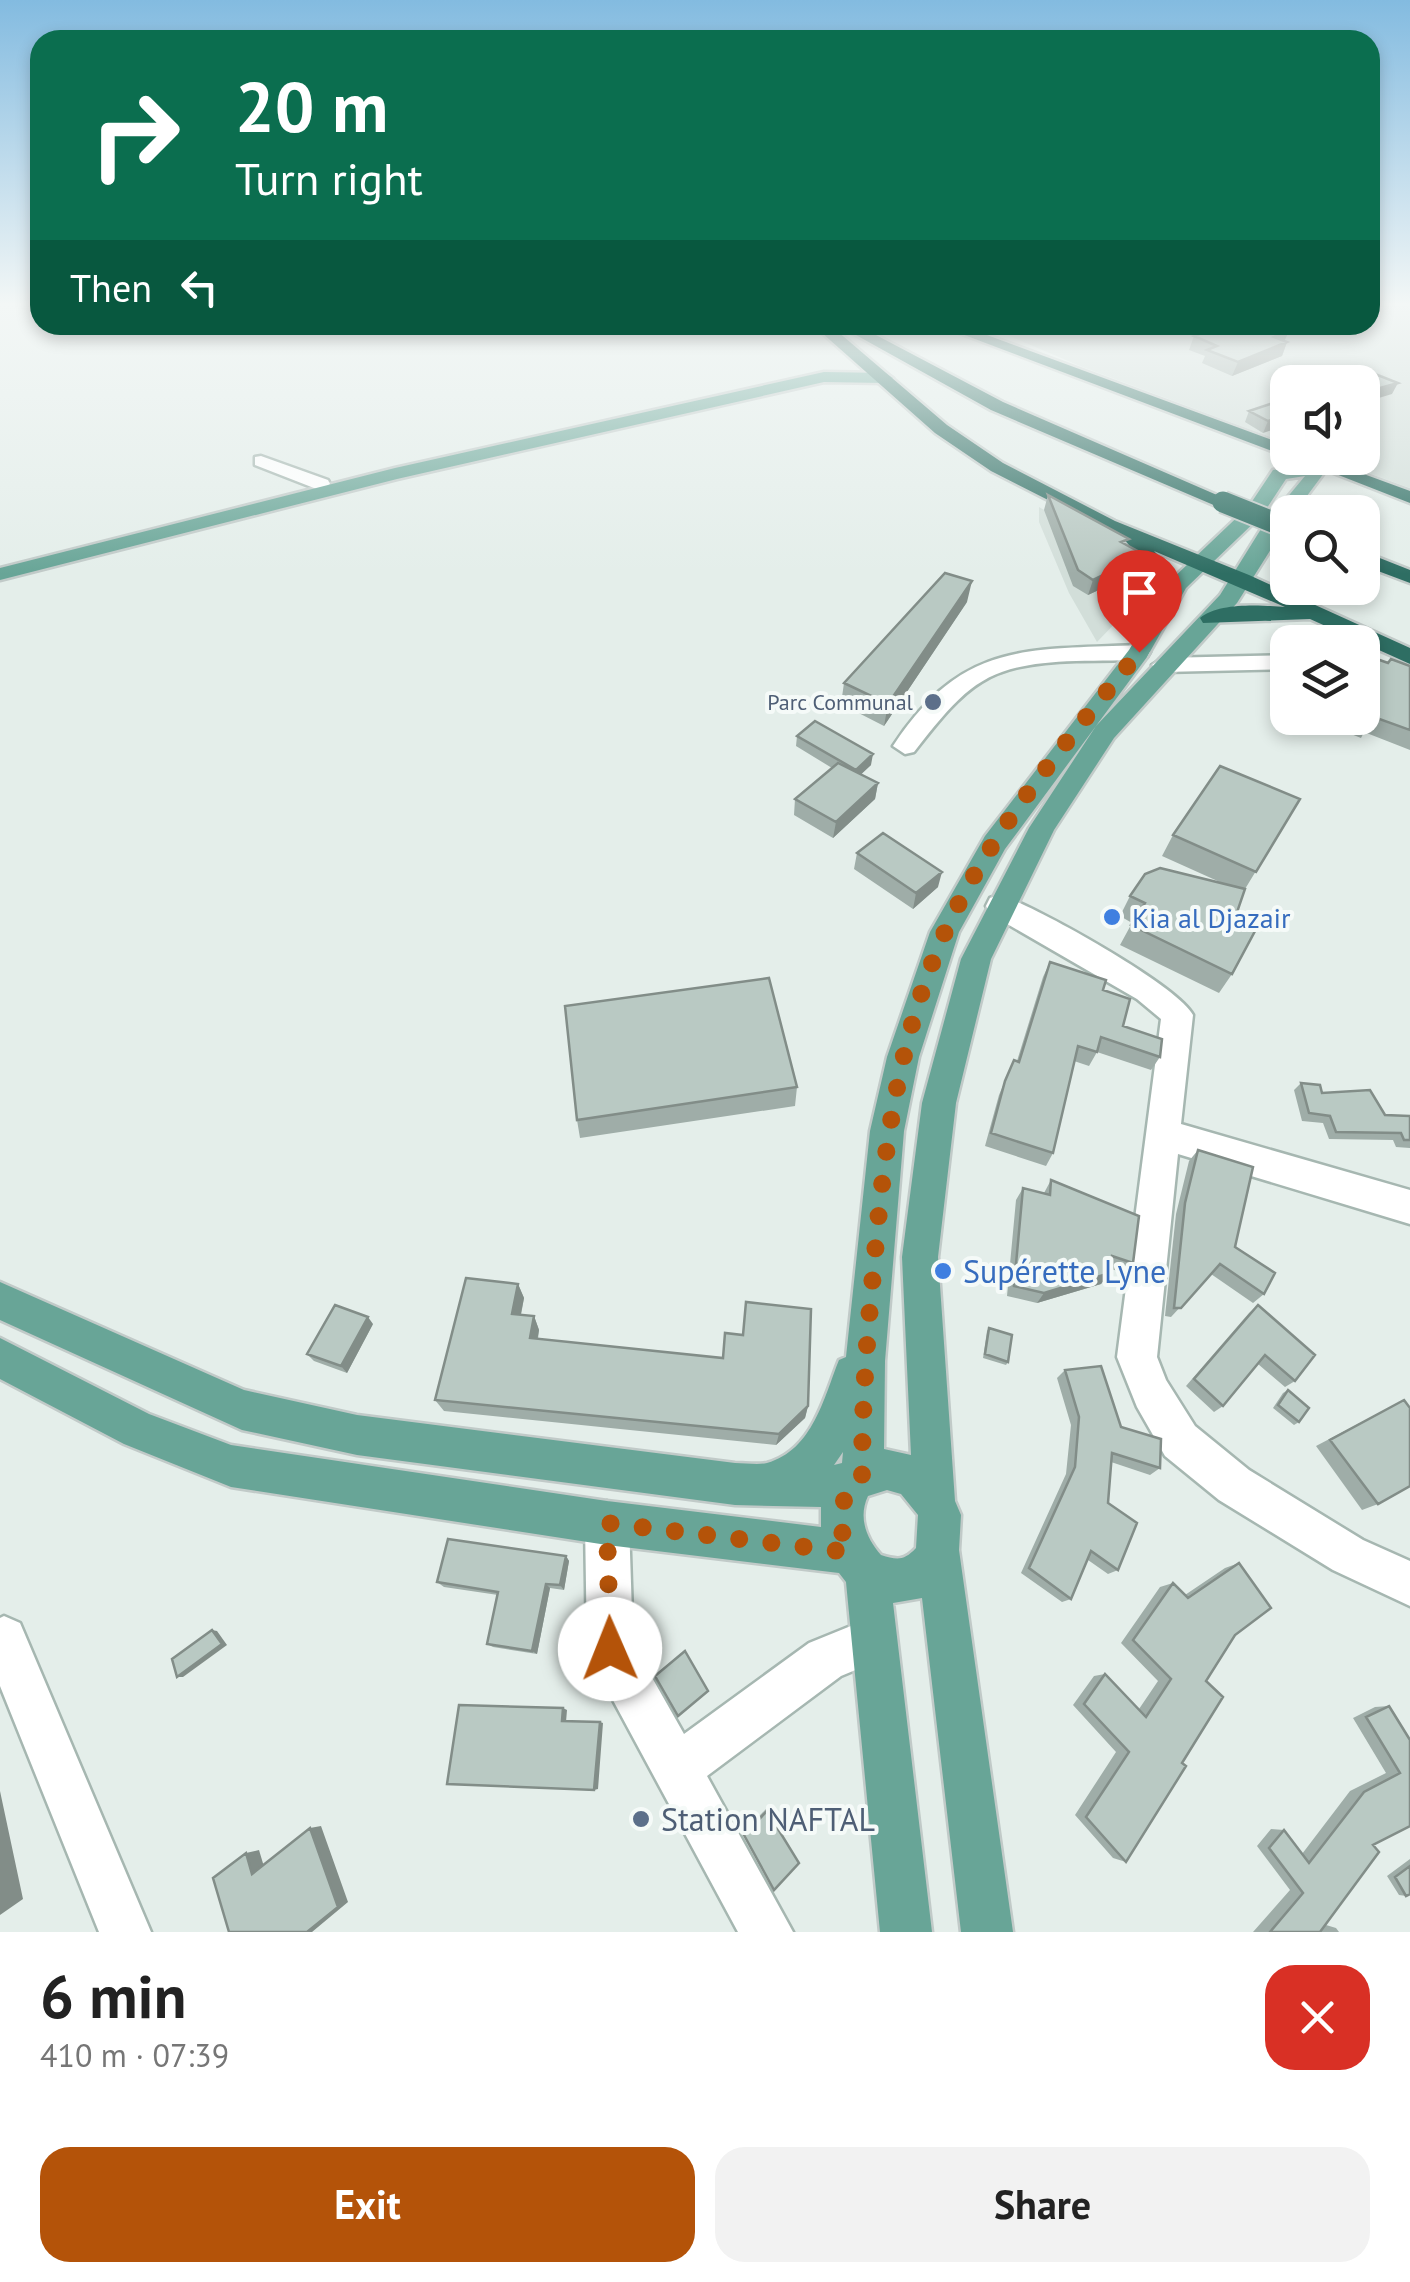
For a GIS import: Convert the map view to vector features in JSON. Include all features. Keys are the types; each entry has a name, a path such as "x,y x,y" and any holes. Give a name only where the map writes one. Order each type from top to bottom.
{"highway":[{"path":"903,393 965,447 1108,525 1152,556 1162,575 1165,606"},
{"path":"973,393 1231,497 1270,506"},
{"path":"1006,393 1270,518"},
{"path":"1128,393 1270,446"},
{"path":"1349,475 1410,497"},
{"path":"1108,525 1201,561 1336,625"},
{"path":"1380,547 1410,558"},
{"path":"1380,564 1410,577"},
{"path":"1211,618 1262,612 1328,620"},
{"path":"1380,648 1410,656"}],"main road":[{"path":"0,564 727,393"},
{"path":"0,574 324,488 751,393"},
{"path":"0,1358 138,1430 232,1466 857,1563 883,1582 916,1579 930,1568 943,1536 934,1500 920,1258 929,1170 958,1020 976,959 1042,828 1151,659 1165,606 1187,573 1256,510 1279,475"},
{"path":"906,1932 874,1640 857,1563 840,1517 856,1481 888,1131 903,1057 945,932 995,843 1151,659 1211,618 1242,579 1277,520 1314,475"},
{"path":"0,1301 242,1410 357,1435 736,1484 856,1481 877,1470 909,1475 934,1500"},
{"path":"768,1485 810,1463 832,1436 868,1318"},
{"path":"939,1553 987,1932"}],"street":[{"path":"261,461 324,488"},
{"path":"905,746 962,682 990,666 1026,659 1270,662"},
{"path":"1000,906 1148,990 1177,1014 1137,1357 1151,1393 1180,1441 1234,1485 1348,1554 1410,1584"},
{"path":"1162,1134 1410,1208"},
{"path":"607,1523 610,1649 767,1932"},
{"path":"0,1642 4,1638 125,1932"},
{"path":"676,1768 825,1658 874,1640"}],"shaded area":[{"path":"1153,393 1270,393 1270,437"},
{"path":"1380,393 1410,393 1410,488 1374,475 1380,475"},
{"path":"1039,507 1144,567 1123,615 1097,642 1069,593 1039,522"}],"building":[{"path":"1270,404 1270,420 1268,421 1249,411"},
{"path":"1048,495 1129,539 1121,542 1145,555 1093,580 1078,570"},
{"path":"945,573 972,581 888,704 844,683"},
{"path":"1391,659 1410,666 1410,730 1380,719 1380,660 1388,663"},
{"path":"815,721 873,754 856,770 797,736"},
{"path":"838,763 878,783 836,822 795,799"},
{"path":"1220,766 1300,799 1256,872 1173,835"},
{"path":"883,833 942,872 916,893 857,853"},
{"path":"1160,868 1245,889 1236,915 1242,918 1239,924 1255,931 1232,974 1131,925 1145,903 1130,896 1145,874"},
{"path":"1050,962 1106,980 1103,990 1130,999 1123,1026 1162,1039 1160,1057 1101,1037 1097,1052 1078,1046 1053,1153 991,1133 1005,1081 1014,1060 1019,1062"},
{"path":"769,978 797,1087 577,1120 565,1006"},
{"path":"1301,1083 1320,1085 1322,1093 1370,1090 1385,1115 1410,1116 1410,1140 1404,1140 1401,1133 1336,1132 1330,1116 1309,1113"},
{"path":"1198,1150 1253,1167 1235,1247 1275,1273 1264,1294 1220,1264 1181,1308 1174,1308 1185,1203"},
{"path":"1051,1180 1139,1216 1133,1263 1112,1256 1110,1273 1044,1293 1014,1286 1023,1188 1050,1195"},
{"path":"466,1278 518,1284 512,1314 534,1316 530,1338 723,1358 725,1333 743,1335 746,1302 811,1309 808,1406 779,1434 435,1400"},
{"path":"335,1305 368,1317 341,1366 307,1354"},
{"path":"1258,1305 1315,1355 1295,1381 1265,1355 1223,1406 1194,1379"},
{"path":"989,1328 1012,1335 1008,1362 985,1354"},
{"path":"1101,1366 1121,1427 1161,1439 1160,1468 1112,1453 1108,1503 1137,1523 1118,1570 1091,1551 1071,1599 1029,1568 1075,1467 1079,1417 1065,1370"},
{"path":"1288,1390 1309,1408 1299,1422 1278,1405"},
{"path":"1404,1400 1410,1408 1410,1486 1378,1504 1330,1440"},
{"path":"448,1539 566,1556 560,1585 546,1584 532,1651 487,1644 498,1592 437,1582"},
{"path":"1239,1563 1271,1608 1235,1635 1206,1681 1223,1697 1182,1763 1186,1766 1126,1862 1086,1817 1129,1752 1084,1704 1105,1674 1146,1717 1171,1679 1133,1640 1173,1583 1188,1598"},
{"path":"212,1630 222,1644 177,1677 172,1659"},
{"path":"685,1651 708,1691 678,1716 655,1676"},
{"path":"459,1705 563,1708 562,1721 600,1722 594,1790 447,1784"},
{"path":"1389,1706 1410,1740 1410,1826 1373,1845 1379,1852 1320,1932 1270,1932 1303,1893 1269,1848 1284,1830 1309,1863 1364,1792 1400,1773 1366,1717"},
{"path":"767,1811 799,1863 774,1890 744,1835"},
{"path":"310,1828 338,1907 307,1932 229,1932 213,1878 246,1853 252,1874"},
{"path":"1410,1866 1410,1894 1406,1896 1395,1877"}],"place":[{"name":"Parc Communal","path":"933,702"},
{"name":"Kia al Djazair","path":"1112,917"},
{"name":"Supérette Lyne","path":"943,1271"},
{"name":"Station NAFTAL","path":"641,1819"}],"route":[{"path":"610,1649 607,1523 848,1552 840,1517 850,1486 862,1476 864,1361 881,1182 903,1057 924,990 945,932 995,843 1139,652"}]}
